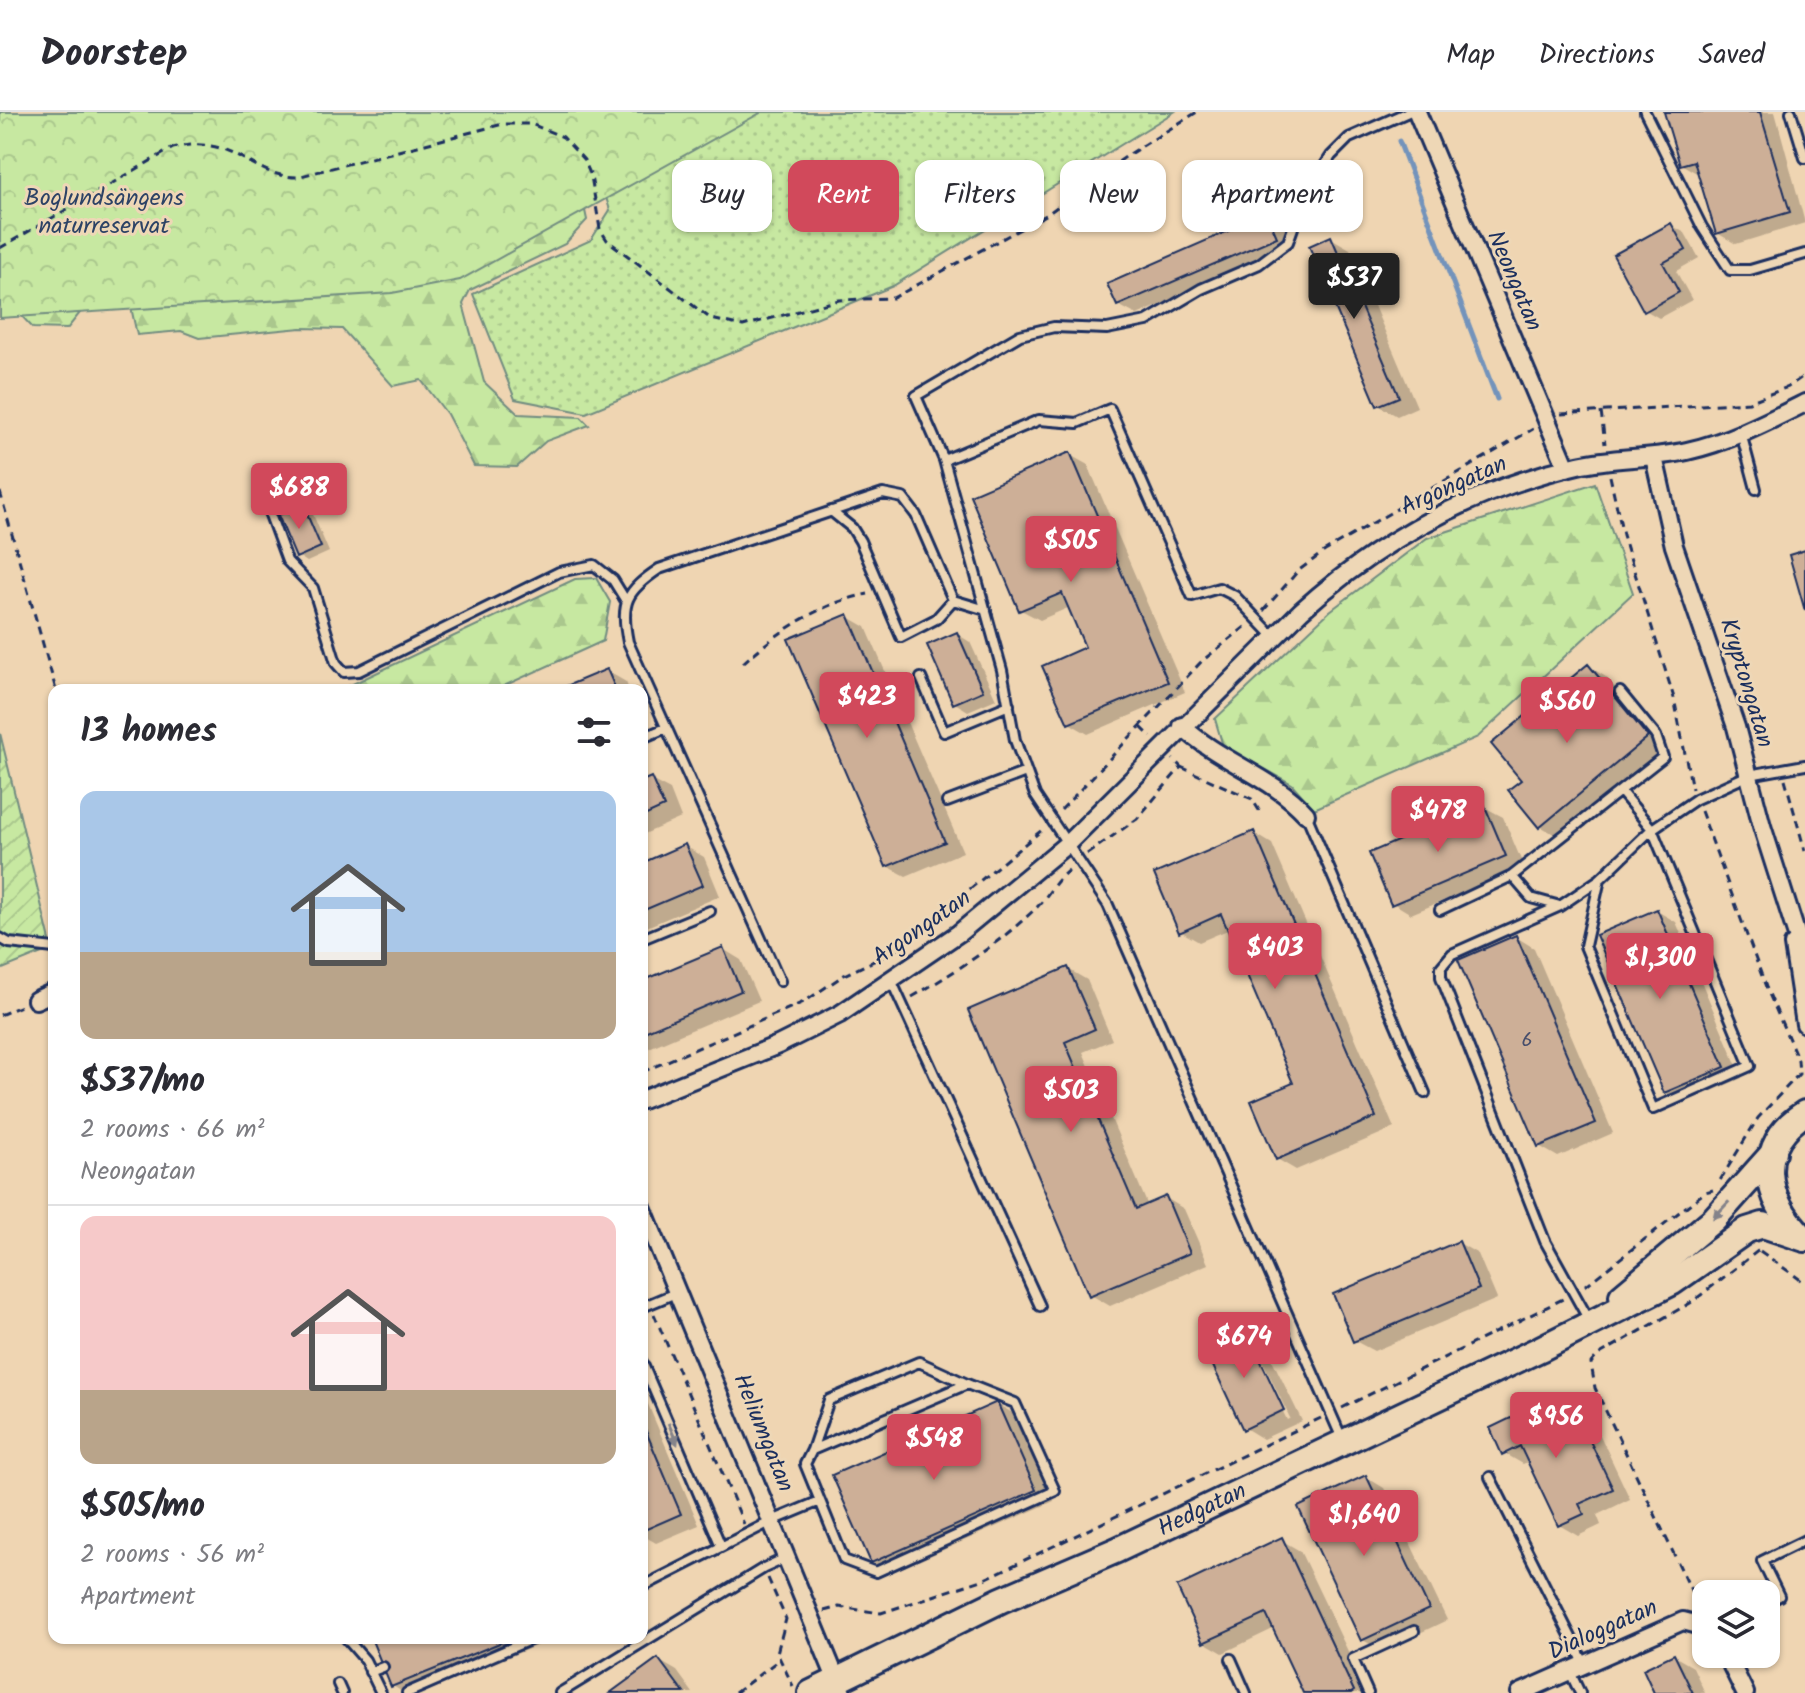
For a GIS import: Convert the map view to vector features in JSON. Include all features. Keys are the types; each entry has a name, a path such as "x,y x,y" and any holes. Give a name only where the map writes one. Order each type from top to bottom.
{"street":[{"name":"Neongatan","path":"1417,112 1567,468"},
{"name":"Argongatan","path":"648,1098 778,1045 840,1014 996,905 1067,844 1182,726 1339,577 1408,531 1508,485 1613,459 1688,451 1741,433 1805,403"},
{"name":"Kryptongatan","path":"1654,457 1674,546 1749,775 1791,924 1805,961"},
{"path":"1182,726 1200,743 1286,792 1306,814"},
{"name":"Kryptongatan","path":"1791,924 1797,991 1805,1024"},
{"path":"36,1000 48,995"},
{"name":"Hedgatan","path":"1590,1322 1714,1219 1774,1152 1783,1133 1805,1113"},
{"path":"1774,1152 1770,1176 1773,1199 1782,1217 1805,1239"},
{"name":"Heliumgatan","path":"648,1221 838,1686"},
{"name":"Hedgatan","path":"811,1693 838,1686 1673,1282 1747,1230 1763,1225 1805,1239"},
{"name":"Dialoggatan","path":"1526,1692 1576,1666 1683,1621 1692,1623"},
{"path":"1733,1668 1745,1693"}],"lane":[{"path":"1344,1442 1108,905 1035,795 1026,772 986,610 944,460 916,396 1020,335 1054,327 1107,329 1147,321 1201,289 1259,264 1288,242 1304,197 1331,156 1349,138 1408,112"},
{"path":"1645,112 1702,227 1730,270 1750,270 1805,254"},
{"path":"1791,112 1805,158"},
{"path":"944,460 1039,420 1077,423 1110,409 1192,596 1219,588 1235,596 1274,637"},
{"path":"1741,433 1756,489"},
{"path":"268,485 269,512 287,561 313,588 336,663 344,672 359,671 559,572 594,565 613,580 626,601"},
{"path":"647,684 628,642 624,621 626,601 637,583 659,569 883,494 903,498 916,515 953,600 986,610"},
{"path":"831,511 852,528 901,637 936,619 953,600"},
{"path":"921,678 944,732 1009,705"},
{"path":"648,687 780,981"},
{"path":"1440,910 1512,876 1663,757 1656,736 1620,692"},
{"path":"648,736 666,728"},
{"path":"1590,1322 1545,1241 1441,977 1441,967 1452,954 1560,906 1600,879 1652,829 1696,799 1749,775 1783,772 1805,765"},
{"path":"947,802 1026,772"},
{"path":"1600,879 1585,946 1653,1109 1750,1066 1652,829 1621,792"},
{"path":"1306,814 1425,1093"},
{"path":"1512,876 1531,898 1560,906"},
{"path":"648,937 710,911"},
{"path":"0,938 9,943 48,947"},
{"path":"891,980 1040,1306"},
{"path":"648,1304 679,1292"},
{"path":"919,1362 1015,1403 1055,1491 876,1572 844,1560 805,1464 812,1450 829,1400 919,1362"},
{"path":"648,1376 721,1546"},
{"path":"812,1450 967,1384"},
{"path":"1490,1477 1576,1666 1580,1693"},
{"path":"648,1584 772,1521 820,1501"},
{"path":"1771,1580 1762,1561 1805,1540"},
{"path":"648,1639 764,1568 787,1558"},
{"path":"1368,1693 1353,1659 1414,1631"},
{"path":"350,1644 381,1693"},
{"path":"407,1693 520,1644"},
{"path":"560,1693 640,1644"},
{"path":"1231,1659 1246,1693"},
{"path":"370,1672 383,1667"},
{"path":"338,1684 342,1693"}],"path":[{"path":"0,248 173,148 204,143 216,145 272,172 297,177 503,124 522,123 563,137 584,160 591,176 600,229 618,250 711,319 743,326 839,300 893,298 1046,215 1128,155 1197,112"},
{"path":"1268,606 1298,571 1325,551 1566,412 1749,402 1788,387 1805,375"},
{"path":"1601,412 1605,440"},
{"path":"1609,473 1623,535 1674,698 1691,784"},
{"path":"0,492 54,684"},
{"path":"743,663 806,616 848,598 882,592"},
{"path":"1068,803 1202,661 1244,628"},
{"path":"1181,767 1252,799 1262,815"},
{"path":"1783,772 1805,851"},
{"path":"1701,811 1766,987 1794,1048 1799,1074"},
{"path":"648,1069 804,1002 844,975 893,952 1038,835"},
{"path":"0,1015 36,1000"},
{"path":"786,1623 839,1607 881,1613 985,1579 1574,1293 1705,1192 1716,1189 1723,1172 1758,1118 1805,1071"},
{"path":"1754,1243 1759,1250 1805,1283"},
{"path":"1692,1590 1595,1388 1591,1363 1598,1355 1692,1302 1759,1250"},
{"path":"648,1309 748,1533"},
{"path":"764,1568 786,1623 777,1653 796,1693"},
{"path":"735,1693 780,1659"}],"green space":[{"name":"Boglundsängens naturreservat","path":"0,112 762,112 460,280 392,293 0,318"},
{"path":"530,112 1174,112 1096,160 1060,160 1060,183 1044,192 1044,160 915,160 915,232 980,232 893,286 586,413 515,399 473,294 591,240 610,210 591,150"},
{"path":"575,164 587,220 565,244 470,290 463,304 484,382 518,414 581,417 589,425 546,441 517,467 474,466 447,414 421,380 393,386 342,329 301,328 199,338 181,331 137,335 128,293 100,288 67,329 33,328 0,293 0,259"},
{"path":"1595,483 1633,593 1478,737 1314,809 1292,784 1223,746 1215,719 1330,611 1427,538"},
{"path":"596,578 610,602 603,641 508,684 353,684 575,579"},
{"path":"0,733 48,932 48,951 0,970"}],"building":[{"path":"1664,112 1760,112 1790,212 1716,234 1694,161 1680,165"},
{"path":"1671,223 1686,250 1663,263 1679,292 1644,312 1613,255"},
{"path":"1226,232 1275,232 1277,237 1117,306 1107,284"},
{"path":"1331,236 1399,397 1377,406 1309,246"},
{"path":"1070,452 1168,682 1068,724 1042,666 1085,647 1062,593 1019,611 970,495"},
{"path":"303,505 321,547 296,558 278,515"},
{"path":"1805,550 1805,611 1789,555"},
{"path":"848,614 945,842 886,867 788,639"},
{"path":"957,632 983,691 953,704 927,645"},
{"path":"1588,664 1648,737 1539,828 1508,790 1521,780 1491,744"},
{"path":"607,669 613,684 571,684"},
{"path":"651,777 664,807 648,814 648,778"},
{"path":"1484,804 1506,856 1391,905 1369,853"},
{"path":"1254,831 1376,1117 1276,1160 1251,1101 1293,1083 1221,914 1179,933 1154,874"},
{"path":"685,844 703,885 648,908 648,860"},
{"path":"1657,909 1725,1067 1664,1093 1596,935"},
{"path":"1516,935 1596,1123 1538,1147 1458,960"},
{"path":"723,947 741,991 648,1030 648,978"},
{"path":"1068,967 1095,1029 1065,1042 1136,1209 1166,1196 1190,1253 1089,1296 968,1010"},
{"path":"1459,1241 1479,1289 1353,1342 1333,1294"},
{"path":"1246,1330 1284,1410 1243,1430 1205,1349"},
{"path":"997,1402 1036,1490 871,1563 832,1475"},
{"path":"1542,1403 1555,1430 1579,1418 1613,1489 1579,1504 1584,1514 1558,1526 1520,1446 1502,1455 1490,1428"},
{"path":"648,1436 681,1514 648,1528"},
{"path":"1366,1475 1429,1609 1361,1641 1298,1507"},
{"path":"1282,1537 1354,1691 1351,1693 1303,1693 1266,1614 1203,1643 1177,1587"},
{"path":"373,1644 497,1644 391,1687"},
{"path":"1674,1654 1693,1693 1654,1693 1643,1669"},
{"path":"658,1658 684,1693 610,1693"}],"waterway":[{"path":"1399,141 1497,399"}]}
